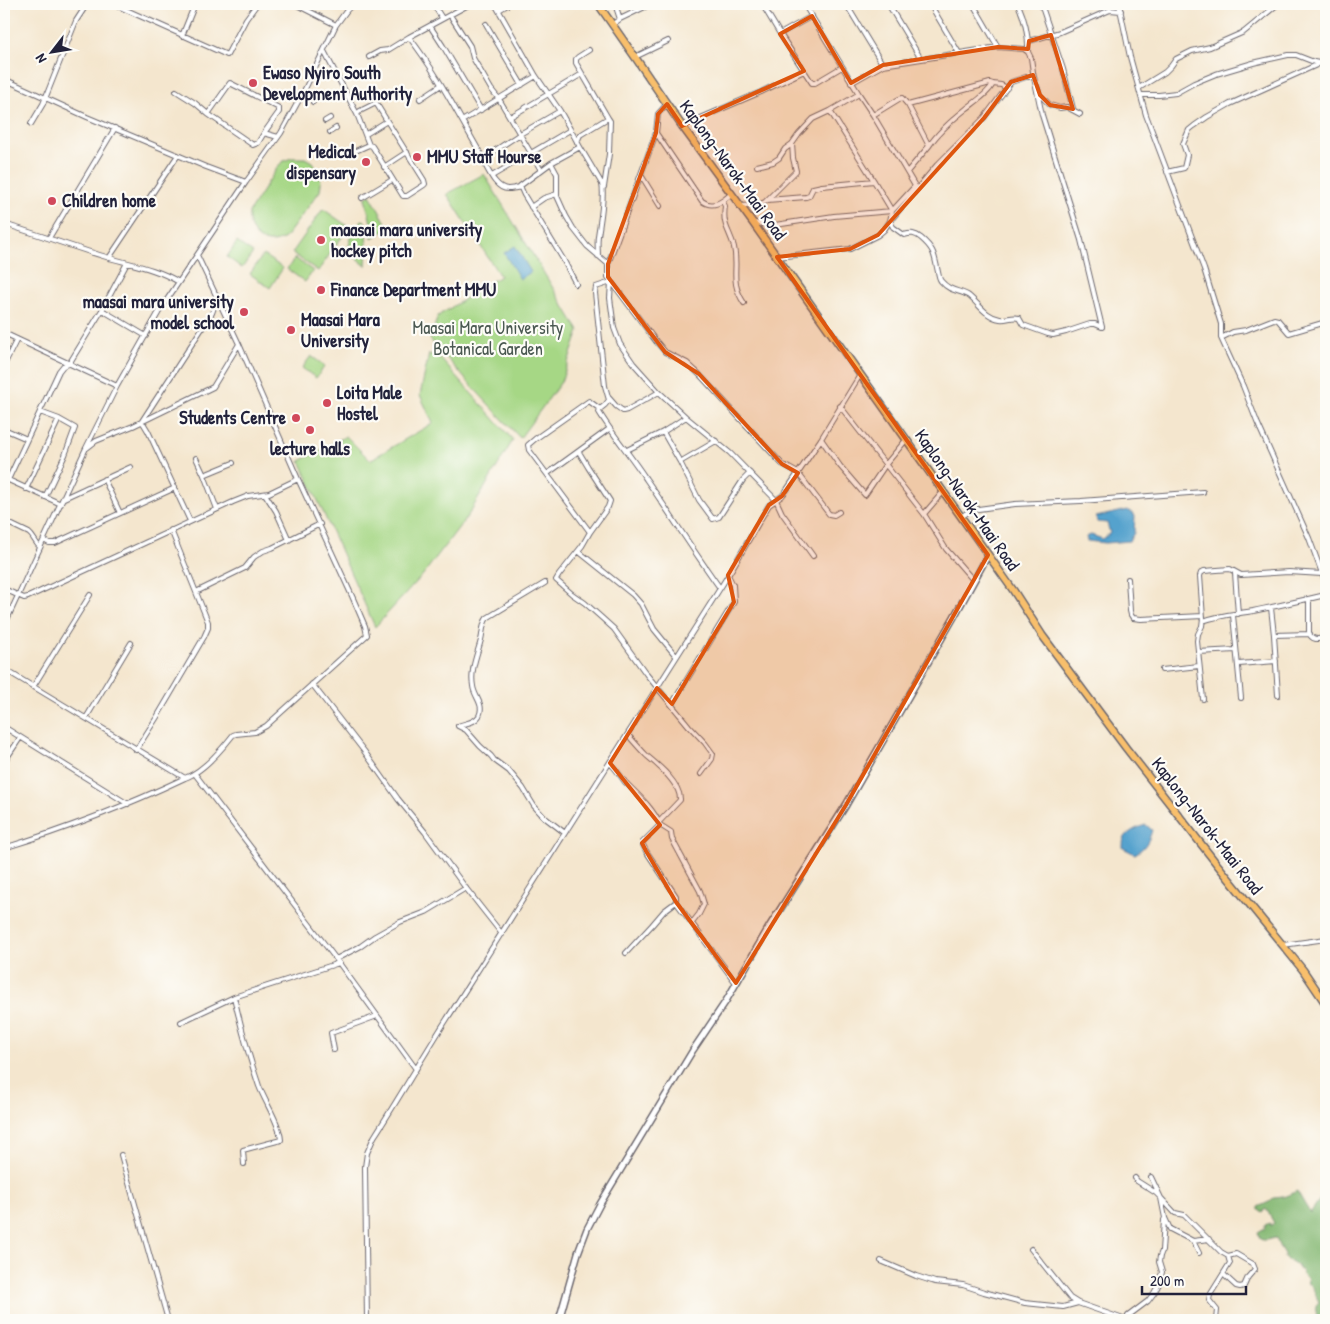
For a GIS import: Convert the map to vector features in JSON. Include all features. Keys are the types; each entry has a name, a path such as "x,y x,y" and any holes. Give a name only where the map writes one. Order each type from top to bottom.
{"highway":[{"name":"Kaplong-Narok-Maai Road","path":"598,4 682,126 1013,590 1042,635 1120,740 1283,945 1326,1004"}],"street":[{"path":"31,124 46,98 76,21 87,4"},
{"path":"113,4 227,55 246,19 257,4"},
{"path":"182,36 195,4"},
{"path":"295,4 336,25"},
{"path":"4,626 86,448 117,386 160,310 278,137 305,90 336,25 353,4"},
{"path":"433,4 442,18"},
{"path":"369,57 380,51 388,50 470,4"},
{"path":"495,4 536,76 560,111 604,189"},
{"path":"499,10 509,4"},
{"path":"615,4 620,18"},
{"path":"613,24 620,18 651,4"},
{"path":"762,4 813,84 842,67"},
{"path":"804,4 915,186 892,212 890,221"},
{"path":"846,4 882,65"},
{"path":"888,4 921,59"},
{"path":"930,4 959,53"},
{"path":"973,4 998,47"},
{"path":"890,221 900,233 904,235 912,233 919,236 932,247 940,281 953,291 968,296 980,308 993,316 1000,319 1019,318 1023,325 1053,335 1090,324 1102,327 1081,240 1042,115 1031,58 1028,52 1027,28 1018,4"},
{"path":"1041,4 1063,69 1073,109"},
{"path":"1119,4 1146,115 1204,269 1221,324 1221,338 1243,386 1256,422 1309,538 1326,584"},
{"path":"1139,88 1165,72 1176,59 1192,51 1210,47 1244,32 1278,4"},
{"path":"1029,41 1060,32 1110,10 1121,12"},
{"path":"450,14 470,46 474,58 491,89 542,170"},
{"path":"780,34 812,16"},
{"path":"486,24 522,85"},
{"path":"430,26 481,110"},
{"path":"409,37 441,85 492,176 502,188 520,188"},
{"path":"636,57 668,41"},
{"path":"852,83 882,65 998,47 1024,49 1028,52"},
{"path":"589,50 578,57 576,63 610,120 609,154 598,239 598,256"},
{"path":"324,51 357,114 369,144 400,192 405,196 426,184 375,102 357,114"},
{"path":"1141,95 1176,93 1216,74 1288,55 1296,55 1314,62 1326,63"},
{"path":"1167,172 1184,168 1187,155 1183,144 1189,130 1194,126 1230,104 1321,63"},
{"path":"682,126 804,72"},
{"path":"510,117 582,74"},
{"path":"462,121 536,76"},
{"path":"777,257 850,249 878,235 937,165 984,118 1011,82 1026,77 1034,78"},
{"path":"1034,78 1040,95 1050,104 1060,108 1067,107 1080,114"},
{"path":"4,79 87,117 246,182"},
{"path":"176,91 194,103 208,114 253,145 258,143 279,112 279,108 230,83 208,114"},
{"path":"908,105 990,83 1007,88"},
{"path":"907,172 951,120 992,87 993,84"},
{"path":"420,99 441,85"},
{"path":"757,166 773,162 779,158 813,119 859,94"},
{"path":"873,115 902,98 908,105 929,146"},
{"path":"667,104 658,114 656,133 608,264 608,277 665,352 693,368 782,464 798,473 829,514 834,515 839,512"},
{"path":"482,159 560,111"},
{"path":"830,111 892,212"},
{"path":"325,121 330,118"},
{"path":"577,142 580,135 608,118"},
{"path":"366,134 387,121"},
{"path":"49,238 115,128"},
{"path":"330,132 336,128"},
{"path":"492,176 570,130"},
{"path":"264,133 278,137"},
{"path":"656,133 702,201 709,205 722,202 731,194"},
{"path":"351,154 369,144"},
{"path":"740,206 758,205 767,200 796,171 792,144"},
{"path":"520,188 521,184 551,163 580,147"},
{"path":"384,167 407,152"},
{"path":"108,258 178,155"},
{"path":"551,163 556,174 557,194 561,206 576,232 587,246 608,264"},
{"path":"641,175 660,206"},
{"path":"362,198 392,180"},
{"path":"767,200 806,197 809,196 813,188 822,186 874,181"},
{"path":"520,188 576,284"},
{"path":"531,207 544,198 557,194"},
{"path":"722,202 725,206 725,223 734,248 736,288 744,303"},
{"path":"753,223 775,225 834,216 892,212"},
{"path":"4,224 108,258 155,270 179,282"},
{"path":"4,848 48,835 142,799 195,774 233,735 255,732 266,726 367,635 365,626 320,524 197,255"},
{"path":"61,504 6,479 27,440 61,368 69,364 102,310 127,262"},
{"path":"612,282 610,298 614,328 620,344 633,363 659,392 750,472 776,500 782,513 813,556"},
{"path":"612,282 596,287 595,293 605,386 609,397 623,411 659,392"},
{"path":"142,421 212,314 217,299"},
{"path":"102,310 146,336"},
{"path":"1221,338 1233,332 1246,330 1274,319 1278,320 1289,333 1326,322"},
{"path":"4,332 117,386"},
{"path":"4,365 17,339"},
{"path":"86,448 96,441 213,387 239,344"},
{"path":"367,1320 364,1167 367,1153 374,1137 720,588 769,505 786,491 821,439 860,375"},
{"path":"600,409 609,400 609,397"},
{"path":"590,532 528,446 535,439 589,402 600,409"},
{"path":"840,406 924,514 946,549 973,580"},
{"path":"600,409 599,412 610,429 627,450 681,533 720,588"},
{"path":"40,412 59,419 75,428 65,455 45,497"},
{"path":"627,450 663,432 686,417"},
{"path":"27,489 59,419"},
{"path":"142,421 190,521"},
{"path":"4,428 27,440"},
{"path":"547,474 610,429"},
{"path":"663,432 699,500 713,519 719,517 750,472"},
{"path":"821,439 865,496 886,464 906,440"},
{"path":"680,462 716,441"},
{"path":"579,452 610,501 582,546 556,580 614,629 657,688 705,742 713,754 712,759 701,774"},
{"path":"196,458 217,509"},
{"path":"204,475 233,463"},
{"path":"64,498 131,467"},
{"path":"104,479 120,513"},
{"path":"4,588 24,598 28,597 217,509 248,496 265,494 298,479"},
{"path":"44,540 55,543 175,488"},
{"path":"924,514 943,492"},
{"path":"961,517 971,510 1015,504 1203,492"},
{"path":"265,494 276,511 289,540"},
{"path":"4,521 32,535 40,548"},
{"path":"4,534 9,523"},
{"path":"196,592 244,568 254,556 320,524"},
{"path":"136,750 157,718 208,628 208,622 171,530"},
{"path":"578,551 633,595 641,604 654,629 676,656"},
{"path":"559,1320 578,1253 587,1229 600,1204 736,983 768,927 846,805 988,555"},
{"path":"1203,699 1197,641 1203,621 1200,574 1204,571 1227,569 1241,575 1288,572 1322,574"},
{"path":"1235,573 1238,614"},
{"path":"672,704 734,602 733,585 728,575"},
{"path":"1128,579 1130,611 1133,618 1202,616"},
{"path":"544,583 485,621 475,657 473,677 473,686 481,708 477,718 472,722 458,726 469,733 494,760 509,772 544,817 565,833"},
{"path":"34,687 90,595"},
{"path":"1203,621 1223,615 1271,608 1326,595"},
{"path":"1308,599 1310,634 1315,639 1326,638"},
{"path":"1271,608 1278,695"},
{"path":"1232,615 1239,664 1241,698"},
{"path":"1274,635 1310,634"},
{"path":"86,718 131,643"},
{"path":"1198,652 1236,650"},
{"path":"1239,664 1276,661"},
{"path":"1162,670 1199,666"},
{"path":"4,669 185,778"},
{"path":"312,684 502,934"},
{"path":"4,727 128,804"},
{"path":"628,735 646,755 661,766 681,796 680,800 642,843 676,896 676,902 736,983"},
{"path":"4,762 20,738"},
{"path":"610,764 646,803 660,824 671,832 672,838 700,891 704,904 692,923"},
{"path":"195,774 337,961 416,1069"},
{"path":"181,1022 234,997 337,961 375,936 400,922 426,912 466,888"},
{"path":"626,953 664,911 676,902"},
{"path":"1283,945 1326,939"},
{"path":"234,997 251,1063 281,1140 243,1150 244,1164"},
{"path":"334,1050 330,1033 377,1016"},
{"path":"121,1155 168,1320"},
{"path":"1151,1177 1161,1198 1170,1229 1193,1242 1199,1253"},
{"path":"1135,1178 1156,1193 1175,1213 1184,1215 1221,1252 1228,1256 1236,1254 1253,1264 1255,1268 1244,1286 1240,1287 1236,1286 1223,1274"},
{"path":"1031,1249 1070,1298 1078,1303 1126,1320 1128,1316 1148,1301 1159,1284 1162,1272 1159,1262 1162,1250 1164,1220 1166,1218"},
{"path":"1193,1242 1209,1239"},
{"path":"1216,1320 1217,1310 1209,1300 1210,1295 1230,1263 1228,1256"},
{"path":"881,1261 916,1276 936,1282 963,1284 1025,1303 1064,1307 1078,1303"}],"highlighted area":[{"path":"812,16 851,83 883,65 998,47 1028,49 1029,41 1051,35 1073,109 1050,105 1040,95 1033,75 1011,82 984,118 878,235 850,249 777,257 988,555 846,805 736,983 676,902 642,843 660,825 610,763 657,688 672,704 734,602 728,575 769,505 782,496 798,473 782,464 699,374 665,352 608,277 608,264 656,133 658,114 667,104 682,126 804,71 780,34"}],"green space":[{"path":"291,158 305,158 312,162 320,174 320,191 285,238 270,242 264,241 254,233 249,220 249,212 279,165"},
{"name":"Maasai Mara University Botanical Garden","path":"484,174 579,331 561,382 520,438 430,339 438,316 500,276 447,194"},
{"path":"370,195 389,228 372,238 372,227 365,198"},
{"name":"maasai mara university hockey pitch","path":"323,209 349,227 318,271 292,253"},
{"path":"362,220 365,221 366,266 349,252 351,239"},
{"path":"237,242 253,253 242,268 227,257"},
{"path":"263,255 283,268 270,288 250,274"},
{"path":"295,258 313,271 305,282 287,269"},
{"path":"429,354 438,356 513,440 469,514 422,576 375,627 300,461 346,436 370,460 433,423 420,395"},
{"path":"311,356 325,366 316,378 302,368"},
{"path":"1297,1191 1310,1213 1326,1191 1326,1320 1317,1320 1316,1308 1319,1302 1302,1271 1298,1269 1297,1265 1284,1257 1276,1238 1262,1240 1258,1232 1265,1228 1265,1225 1270,1223 1270,1226 1274,1223 1267,1210 1265,1209 1263,1212 1258,1207 1273,1198"}],"water":[{"path":"515,246 531,272 520,279 504,253"},
{"path":"1128,510 1135,516 1134,533 1129,541 1106,543 1087,541 1086,537 1091,535 1103,539 1110,533 1107,523 1097,522 1096,517"},
{"path":"1146,825 1152,830 1144,847 1135,854 1123,848 1124,840 1128,834 1136,828"}],"place":[{"name":"Ewaso Nyiro South Development Authority","path":"253,83"},
{"name":"MMU Staff Hourse","path":"417,157"},
{"name":"Medical dispensary","path":"366,162"},
{"name":"Children home","path":"52,201"},
{"name":"maasai mara university hockey pitch","path":"321,240"},
{"name":"Finance Department MMU","path":"321,290"},
{"name":"maasai mara university model school","path":"244,312"},
{"name":"Maasai Mara University","path":"291,330"},
{"name":"Loita Male Hostel","path":"327,403"},
{"name":"Students Centre","path":"296,418"},
{"name":"lecture halls","path":"310,430"}]}
